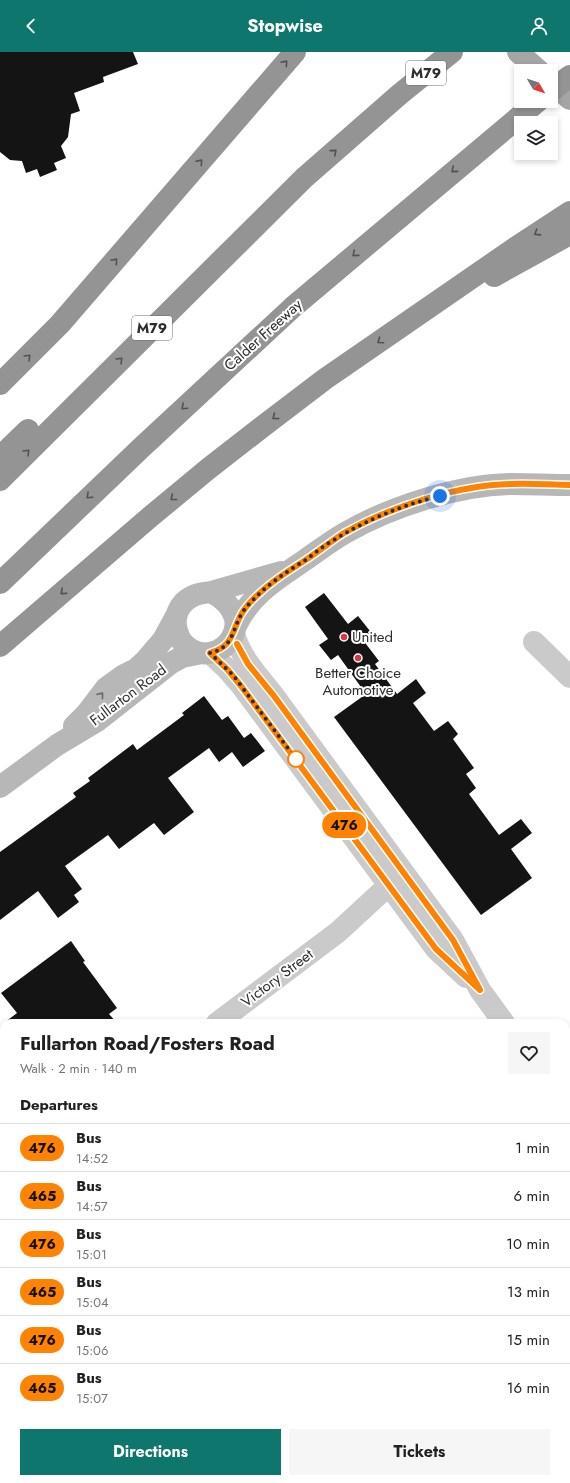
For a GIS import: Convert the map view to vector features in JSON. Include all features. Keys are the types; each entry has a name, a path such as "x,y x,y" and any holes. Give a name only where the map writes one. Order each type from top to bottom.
{"highway":[{"path":"0,384 60,324 295,52"},
{"name":"M79","path":"0,480 304,178 400,94 452,52"},
{"path":"558,85 570,76"},
{"name":"Calder Freeway","path":"0,583 146,442 293,307 530,108"},
{"path":"0,457 184,278 304,178"},
{"path":"0,646 208,469 326,379 570,212"},
{"path":"412,319 523,261 570,234"}],"main road":[{"path":"518,52 531,64"},
{"path":"558,88 570,98"},
{"path":"289,569 211,592 194,595 186,600 180,607 176,616 175,626 178,636 184,644 192,650 206,653 217,651 224,647 230,641 242,613 250,602 263,590 289,569 345,533 382,515 416,502 450,493 488,486 512,484 570,485"},
{"path":"211,592 227,602 232,609 235,618 235,630"},
{"name":"Fullarton Road","path":"57,745 87,713 106,688 124,675 136,669 145,661 163,640 176,616"},
{"name":"Fullarton Road","path":"0,787 57,745 97,721 171,663 182,657 206,653"}],"street":[{"path":"235,630 237,644 248,664 274,696 398,887"},
{"path":"534,642 570,677"},
{"path":"206,653 227,669 241,686 398,887 453,940 480,990 501,1019"},
{"name":"Victory Street","path":"221,1019 338,932 382,909 398,887"}],"building":[{"path":"0,52 133,52 138,64 103,77 104,82 74,93 80,111 71,114 68,137 61,146 66,158 54,163 57,170 40,177 37,169 26,173 22,161 10,160 0,152"},
{"path":"324,593 348,624 358,616 370,631 368,632 373,638 366,644 379,661 375,664 397,694 416,679 426,693 413,703 434,731 448,721 458,734 453,739 474,768 466,774 476,788 469,794 499,835 521,819 532,833 511,849 532,878 481,915 334,717 366,694 338,655 331,660 319,645 328,639 305,607"},
{"path":"204,696 222,720 228,716 244,738 251,733 265,751 243,767 232,752 219,762 209,748 168,778 194,812 164,835 154,823 119,849 108,835 65,866 82,889 74,895 79,902 58,918 38,891 0,920 0,852 76,797 73,793 90,781 88,778 133,744 137,750 184,715 182,713"},
{"path":"71,941 85,961 83,962 117,1008 109,1014 113,1019 9,1019 17,1013 1,993"}],"bus line":[{"name":"476","path":"237,644 248,664 274,696 453,940 480,990 436,949 233,675 210,653 224,647 230,641 242,613 263,590 289,569 331,541 364,523 409,504 471,489 512,484 570,485"}],"place":[{"name":"United","path":"344,637"},
{"name":"Better Choice Automotive","path":"358,658"}],"route":[{"path":"296,759 233,675 210,653 224,647 230,641 246,607 263,590 289,569 331,541 364,523 409,504 440,496"}]}
